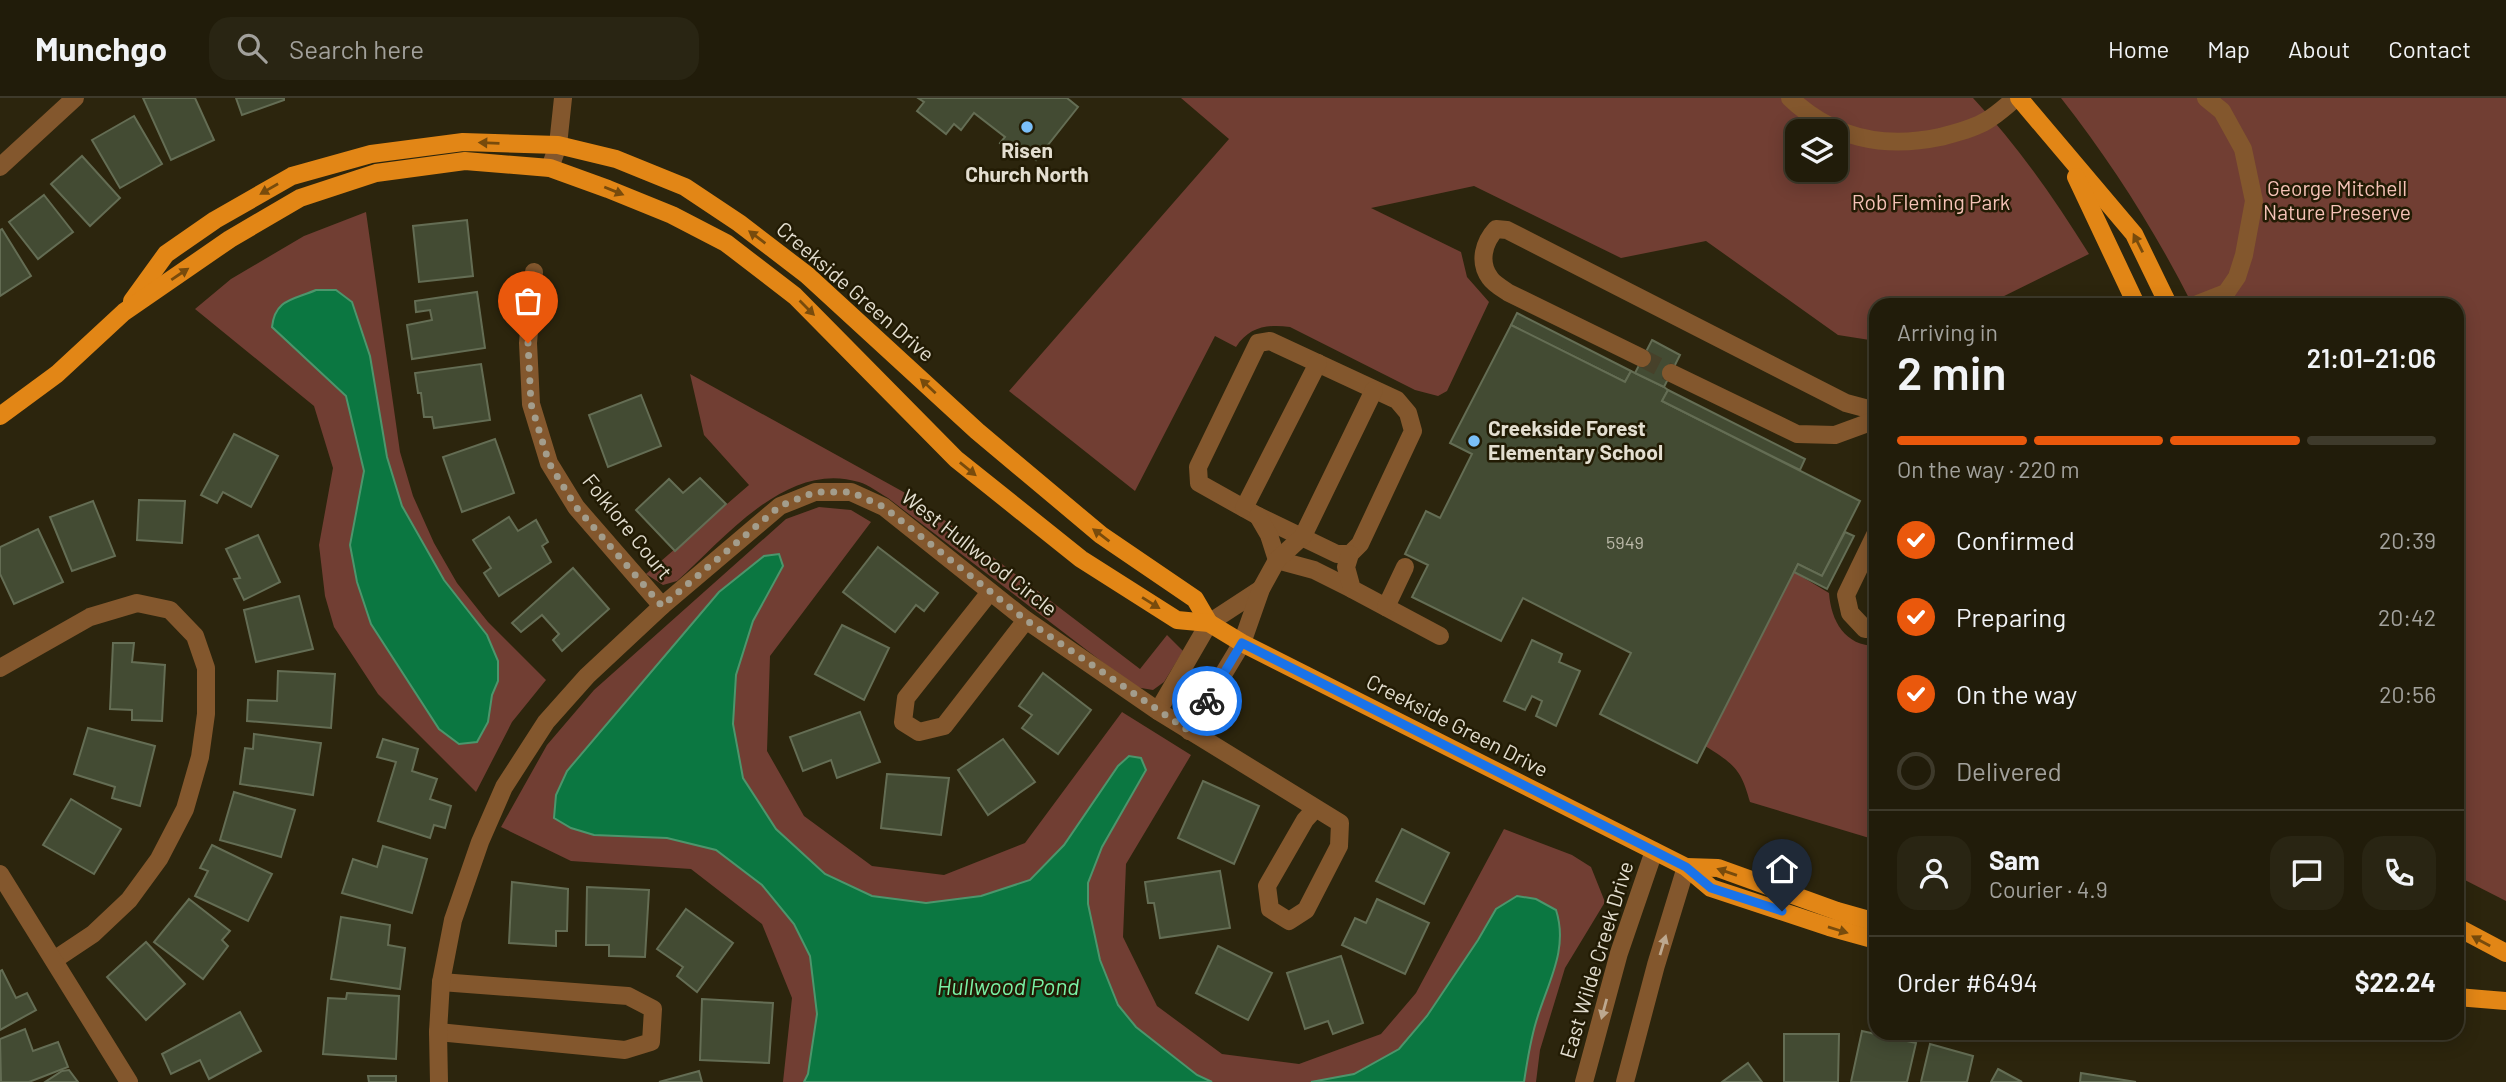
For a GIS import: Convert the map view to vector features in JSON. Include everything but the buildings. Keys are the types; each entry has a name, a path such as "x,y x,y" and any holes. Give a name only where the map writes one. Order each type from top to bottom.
{"main road":[{"path":"2017,98 2133,234 2165,298"},
{"name":"Creekside Green Drive","path":"124,312 166,254 215,220 292,176 371,154 463,142 558,145 615,159 685,187 739,223 807,275 977,431 1101,535 1195,599 1209,623"},
{"path":"2068,158 2133,298"},
{"name":"Creekside Green Drive","path":"0,416 57,374 124,312 230,239 300,198 376,173 464,161 550,168 608,188 672,215 726,243 795,296 956,459 1082,559 1177,620 1209,623 1242,643 1686,867 1711,888 1869,938"},
{"name":"Creekside Green Drive","path":"1686,867 1718,868 1869,920"},
{"path":"2464,931 2506,953"},
{"path":"2464,998 2506,1001"}],"street":[{"path":"0,167 75,98"},
{"path":"550,168 558,145 563,98"},
{"path":"1790,98 1804,111 1834,130 1872,141 1916,142 1956,133 1985,122 2017,98"},
{"path":"2206,98 2222,111 2243,149 2254,201 2237,277 2226,293 2213,298"},
{"path":"1642,358 1509,293 1490,279 1483,261 1487,239 1496,229 1507,230 1846,403 1869,409"},
{"name":"Folklore Court","path":"534,272 528,343 531,404 549,463 576,507 662,606"},
{"path":"1349,554 1337,554 1199,484 1198,467 1258,343 1270,341 1397,400 1408,414 1413,431 1360,544 1349,554 1346,567 1352,589"},
{"path":"1251,512 1318,363"},
{"path":"1671,373 1797,434 1835,435 1869,423"},
{"path":"1189,731 1242,643 1261,589 1277,560 1303,536 1374,390"},
{"name":"West Hullwood Circle","path":"439,1082 441,982 453,920 480,842 504,787 546,722 587,676 662,606 780,506 815,492 851,492 884,507 1026,620 1157,711 1340,823 1339,846 1307,911 1289,921 1270,909 1267,886 1305,820 1315,809"},
{"path":"1251,512 1269,535 1277,560"},
{"path":"1869,547 1846,595 1850,613 1865,629 1869,629"},
{"path":"1277,560 1314,570 1440,636"},
{"path":"1386,607 1405,567"},
{"path":"1157,711 1209,623 1261,589"},
{"path":"990,592 906,698 903,722 919,732 944,726 1026,620"},
{"path":"0,668 90,617 137,603 170,610 195,636 206,668 206,714 200,757 180,819 159,859 129,900 93,934 54,960"},
{"name":"East Wilde Creek Drive","path":"1584,1082 1619,953 1654,851"},
{"path":"0,858 20,905"},
{"path":"1625,1082 1686,867"},
{"path":"0,874 129,1082"},
{"path":"438,1032 625,1049 651,1042 653,1020 653,1009 628,996 441,982"}],"green space":[{"name":"Rob Fleming Park","path":"1181,98 1973,98 2035,173 2089,254 2000,298 1869,298 1869,340 1838,335 1706,241 1621,258 1474,186 1371,208 1461,252 1467,277 1489,302 1447,391 1438,396 1415,390 1290,327 1259,328 1247,335 1236,347 1215,336 1135,491 1009,391 1229,139"},
{"name":"George Mitchell Nature Preserve","path":"2061,98 2506,98 2506,901 2464,880 2464,298 2189,298 2132,198"},
{"path":"366,212 400,452 413,496 434,543 457,583 488,622 546,680 512,722 476,792 378,694 334,627 325,596 319,545 333,468 314,406 195,309 231,279 304,236"},
{"path":"690,374 918,500 1140,669 1167,635 1183,651 1164,682 1153,690 1135,687 888,498 859,482 832,478 807,482 782,492 737,525 677,581 663,585 646,574 749,485 704,435"},
{"path":"819,507 851,510 871,522 770,656 767,751 804,816 872,866 944,875 1025,843 1122,712 1191,755 1126,864 1123,937 1157,1006 1222,1054 1299,1064 1381,1034 1416,993 1504,829 1572,855 1591,867 1605,902 1565,968 1540,1050 1536,1082 783,1082 792,998 762,924 691,869 571,861 501,827 547,745 594,690 786,519"},
{"path":"1794,572 1829,593 1833,613 1842,630 1856,642 1869,645 1869,838 1750,802 1735,768 1705,746"}],"water":[{"path":"316,290 336,290 352,302 370,356 387,457 402,506 444,580 487,635 498,661 498,681 492,695 488,722 477,742 459,744 439,729 371,624 357,582 350,545 364,471 346,396 272,327 281,306"},
{"name":"Hullwood Pond","path":"779,554 783,566 753,621 736,675 733,724 743,778 776,829 825,874 872,896 926,903 981,896 1030,880 1064,845 1118,766 1129,756 1141,758 1146,770 1102,847 1088,883 1088,904 1100,960 1118,1005 1136,1027 1197,1075 1212,1082 804,1082 808,1074 817,1014 810,956 794,924 762,885 716,850 667,838 594,835 571,828 554,818 556,795 567,771 719,592 764,556"},
{"path":"1517,896 1536,899 1556,910 1560,939 1555,967 1534,1030 1524,1082 1311,1082 1354,1074 1399,1049 1427,1016 1496,909"}],"tunnel":[{"path":"1642,358 1671,373"}],"way so far":[{"path":"528,343 531,404 549,463 576,507 662,606 780,506 815,492 851,492 884,507 1026,620 1189,731 1207,701"}],"place":[{"name":"Risen Church North","path":"1027,127"},
{"name":"Creekside Forest Elementary School","path":"1474,441"}],"route":[{"path":"1207,701 1242,643 1686,867 1711,888 1782,911"}]}
